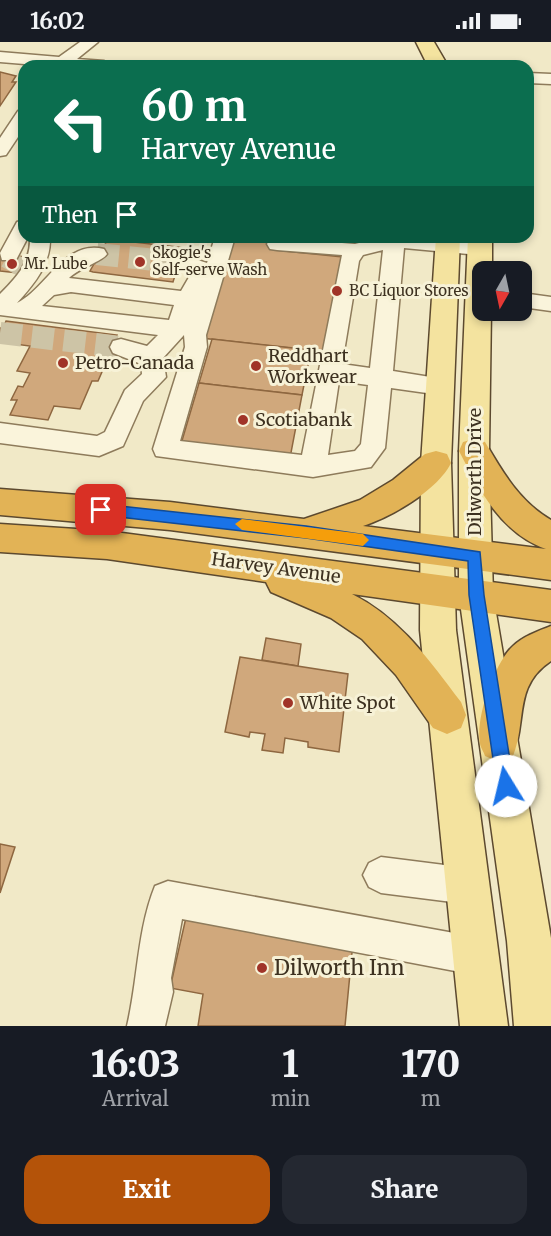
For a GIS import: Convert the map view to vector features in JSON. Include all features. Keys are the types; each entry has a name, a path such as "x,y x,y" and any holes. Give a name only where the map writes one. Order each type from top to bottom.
{"highway":[{"path":"474,451 496,491 519,519 551,537"},
{"path":"306,532 371,510 404,489 436,463"},
{"path":"3,501 170,516 551,565"},
{"name":"Harvey Avenue","path":"0,538 107,545 437,588 551,606"},
{"path":"234,562 322,596 363,619 403,656 447,715"},
{"path":"499,742 504,695 516,670 543,646 551,643"}],"main road":[{"path":"425,42 435,60"},
{"name":"Dilworth Drive","path":"448,243 436,463 438,630 484,1026"},
{"name":"Dilworth Drive","path":"479,243 479,261"},
{"name":"Dilworth Drive","path":"479,321 474,451 476,595 499,742 540,943 538,1026"}],"street":[{"path":"65,60 90,42"},
{"path":"0,57 25,60"},
{"path":"534,78 551,79"},
{"path":"0,151 18,124"},
{"path":"0,294 18,223"},
{"path":"10,258 30,243"},
{"path":"0,308 40,257 38,243"},
{"path":"223,243 195,335 196,347 165,448 313,467 362,460 373,448 394,259 393,243"},
{"path":"277,244 355,250 379,243"},
{"path":"313,467 349,261 355,250"},
{"path":"23,311 48,289 68,265 80,258 97,254"},
{"path":"148,358 177,329 187,299 202,272 200,267 185,263"},
{"path":"48,289 71,285 187,299"},
{"path":"532,301 551,304"},
{"path":"0,308 177,329"},
{"path":"0,433 93,446 109,443 123,424 133,396 154,377 154,363 139,352 121,347"},
{"path":"329,371 441,386"},
{"path":"381,875 468,886"},
{"path":"146,1026 154,992 152,978 168,899 476,956"}],"building":[{"path":"0,72 16,76 12,82 16,82 0,106"},
{"name":"Skogie's Self-serve Wash","path":"106,243 142,243 185,248 181,259 183,269 177,269 173,282 90,271"},
{"path":"230,243 277,243 275,250 343,257 327,352 201,338"},
{"name":"Mr. Lube","path":"0,254 27,257 18,273 0,271"},
{"name":"Petro-Canada","path":"6,321 117,335 114,341 123,343 118,356 109,356 98,381 92,381 80,409 54,406 48,420 10,415 17,400 11,400 18,386 23,387 30,373 17,371 30,346 0,342 0,328 3,328"},
{"name":"Reddhart Workwear","path":"212,339 311,350 302,395 199,383"},
{"name":"Scotiabank","path":"199,383 302,395 290,458 181,444"},
{"path":"266,638 301,644 298,666 262,660"},
{"name":"White Spot","path":"240,657 348,674 339,752 308,747 308,742 285,738 283,753 262,750 265,734 250,732 249,737 225,732"},
{"path":"0,844 15,847 0,893"},
{"name":"Dilworth Inn","path":"187,913 353,942 345,1026 198,1026 203,994 170,988"}],"tunnel":[{"path":"97,254 185,263"},
{"path":"11,272 20,256"},
{"path":"0,333 121,347"}],"slow traffic":[{"path":"242,524 363,540"}],"place":[{"name":"Skogie's Self-serve Wash","path":"140,262"},
{"name":"Mr. Lube","path":"12,264"},
{"name":"BC Liquor Stores","path":"337,291"},
{"name":"Petro-Canada","path":"63,363"},
{"name":"Reddhart Workwear","path":"256,366"},
{"name":"Scotiabank","path":"243,420"},
{"name":"White Spot","path":"288,703"},
{"name":"Dilworth Inn","path":"262,968"}],"route":[{"path":"101,510 306,532 475,556 476,595 506,786"}]}
